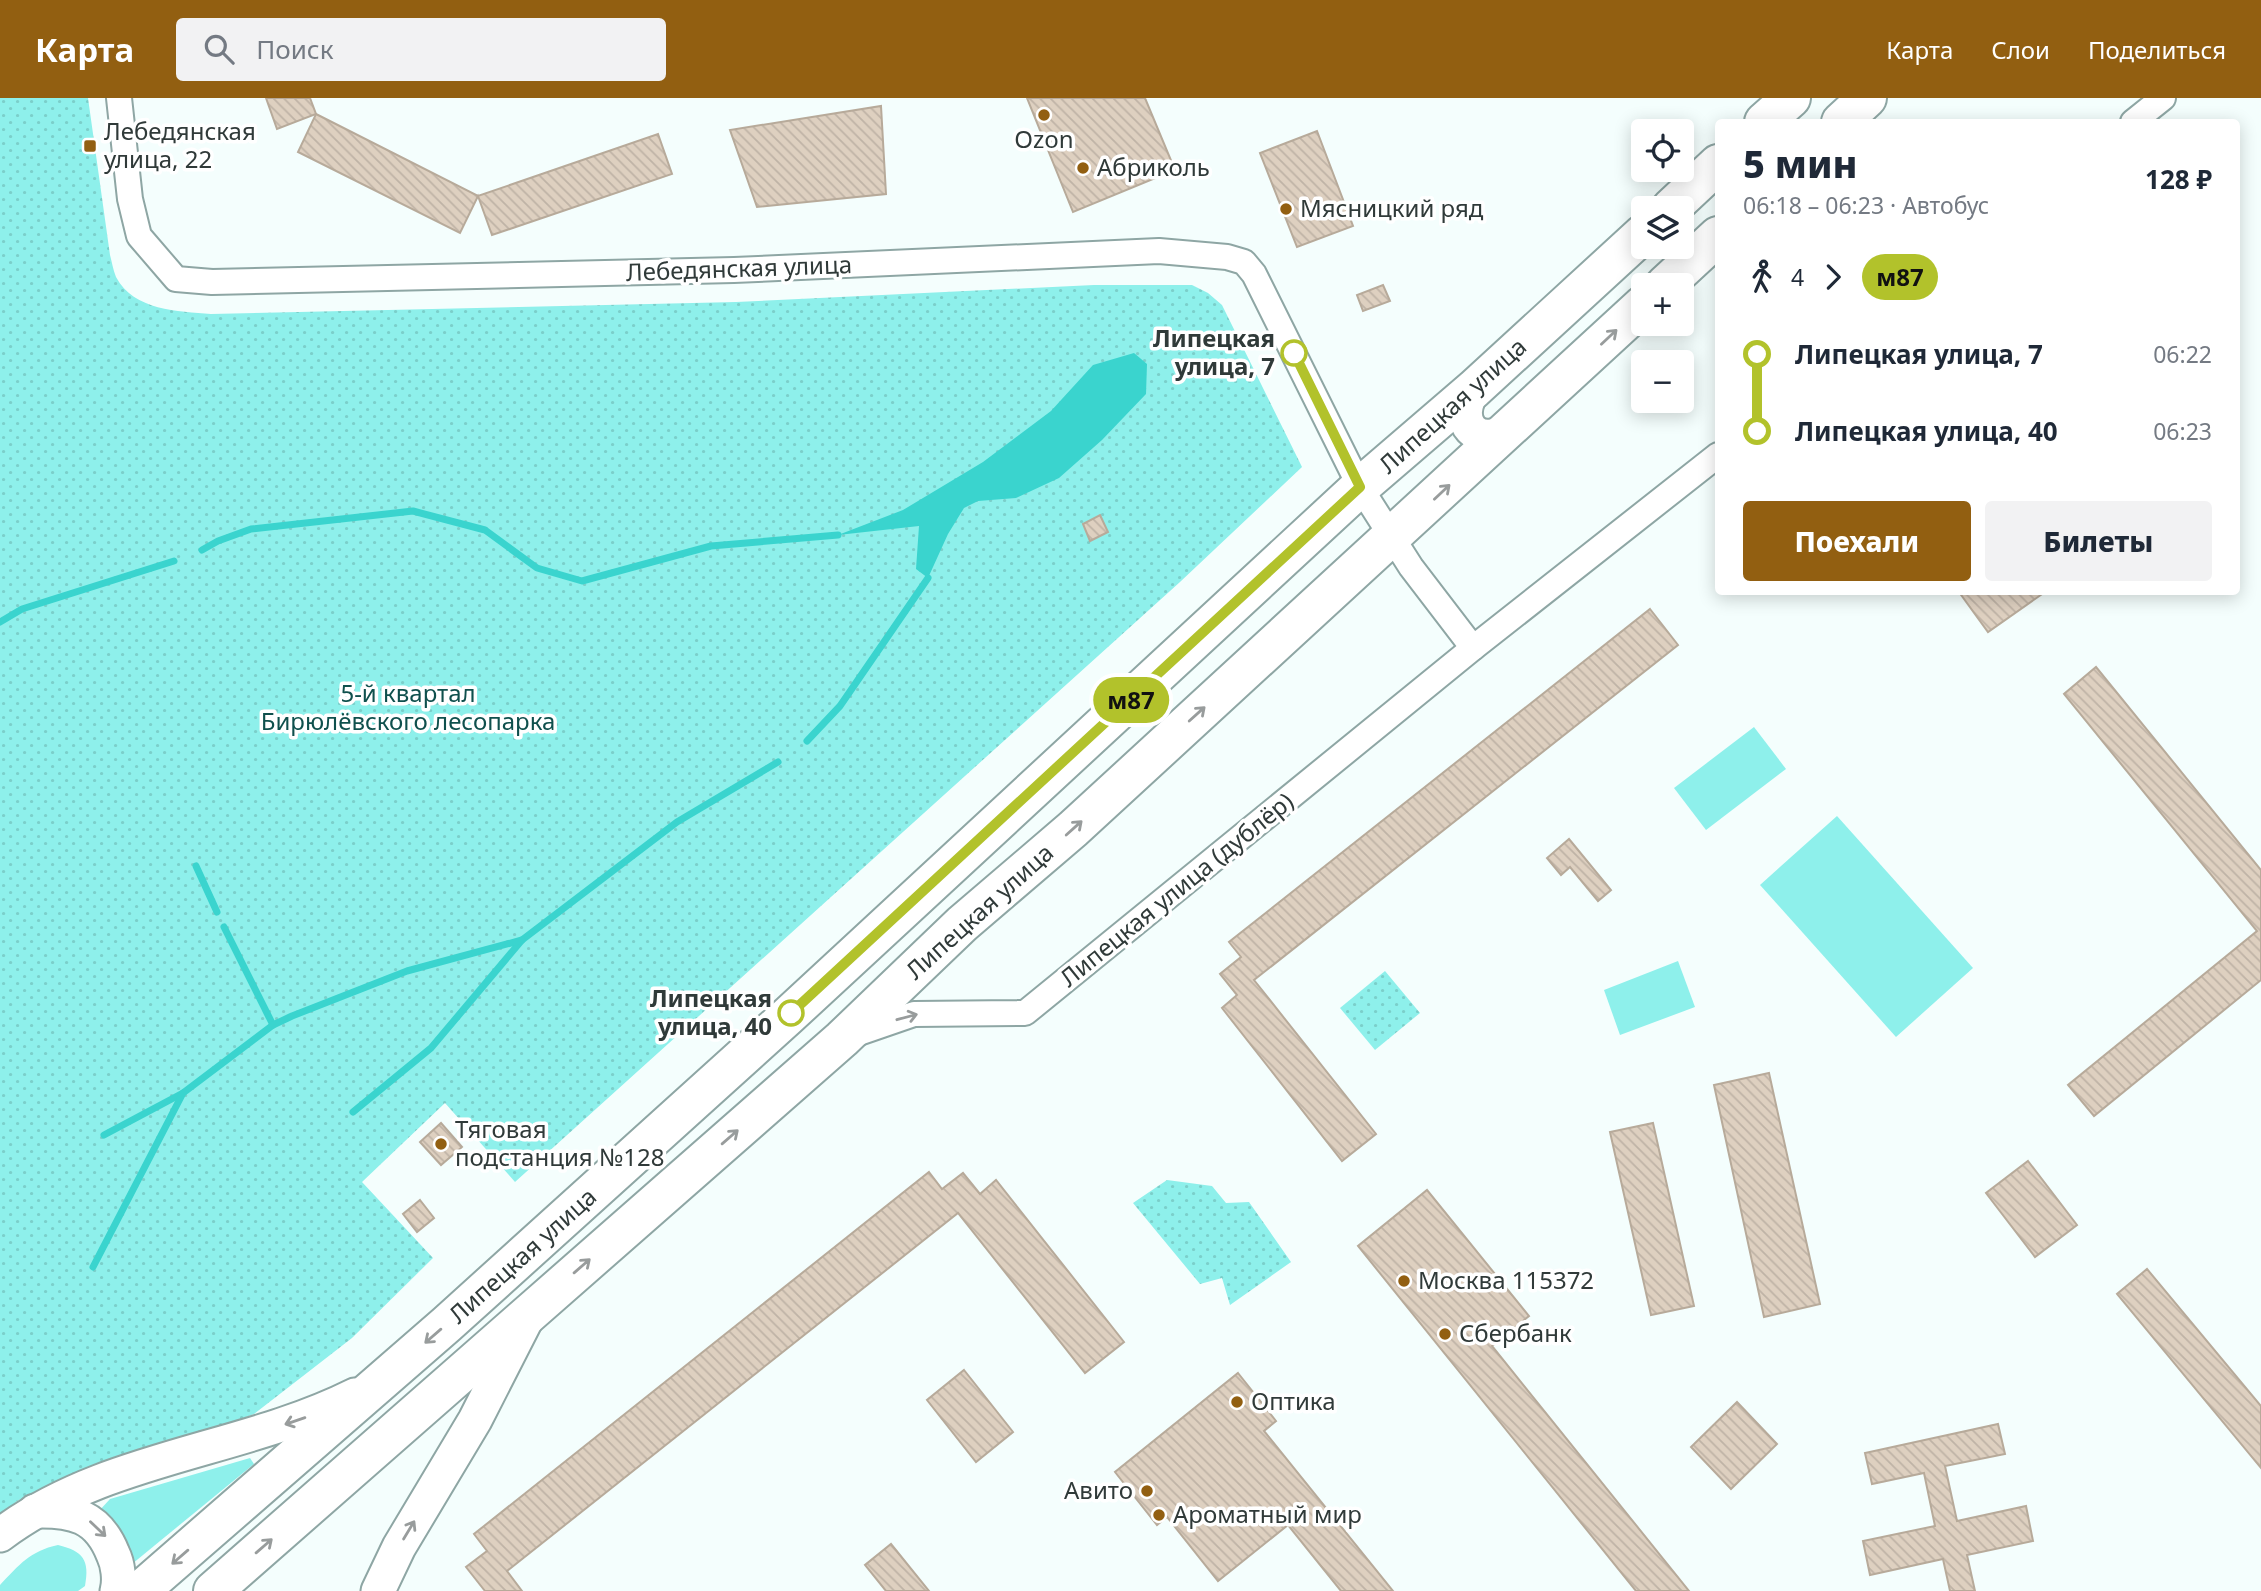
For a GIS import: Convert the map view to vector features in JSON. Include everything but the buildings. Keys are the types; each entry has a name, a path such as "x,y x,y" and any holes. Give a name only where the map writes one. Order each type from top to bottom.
{"main road":[{"path":"1767,119 1791,98"},
{"path":"1844,119 1867,98"},
{"path":"1684,196 1715,167"},
{"path":"1678,273 1715,239"},
{"name":"Липецкая улица","path":"140,1591 379,1383 788,1016 1360,487 1474,389 1631,244"},
{"name":"Липецкая улица","path":"213,1591 842,1039 962,925 1073,829 1631,316"}],"street":[{"name":"Лебедянская улица","path":"119,98 130,199 139,236 176,279 212,282 734,270 1159,251 1227,257 1244,262 1254,274 1274,311 1360,487"},
{"path":"2137,119 2163,98"},
{"path":"1474,389 1465,401 1464,409 1469,426 1476,432 1492,436 1509,429"},
{"name":"Липецкая улица (дублёр)","path":"842,1039 914,1014 1025,1013 1473,648 1715,457"},
{"path":"1360,487 1391,537 1473,648"},
{"path":"378,1591 399,1547 475,1420 531,1311"},
{"path":"0,1535 35,1511 103,1479 309,1416 379,1383"},
{"path":"35,1511 62,1510 87,1518 107,1538 116,1560 117,1591"}],"green space":[{"name":"5-й квартал Бирюлёвского лесопарка","path":"0,98 88,98 110,255 116,277 134,297 158,307 211,314 736,302 1094,285 1192,285 1208,293 1222,305 1302,467 1180,582 515,1182 445,1103 362,1182 433,1258 352,1338 254,1414 204,1433 95,1464 17,1501 0,1518"},
{"path":"1754,727 1786,769 1706,830 1674,788"},
{"path":"1837,816 1973,968 1896,1037 1760,885"},
{"path":"1678,961 1695,1007 1620,1035 1604,990"},
{"path":"1385,971 1420,1013 1375,1050 1340,1008"},
{"path":"1167,1180 1212,1186 1226,1203 1249,1202 1291,1262 1230,1305 1222,1278 1200,1284 1133,1203"},
{"path":"250,1458 254,1464 132,1564 99,1511 110,1499"},
{"path":"58,1545 73,1550 83,1558 86,1569 85,1586 78,1591 0,1591 0,1585 26,1560 40,1551"}],"shaded area":[{"path":"1134,353 1147,364 1146,394 1102,440 1059,478 1016,498 978,501 964,508 948,534 928,578 916,569 919,526 838,535 903,510 983,462 1051,411 1093,365"}],"waterway":[{"path":"202,550 251,529 413,511 485,530 537,568 582,581 711,546 838,535"},
{"path":"0,622 22,609 174,561"},
{"path":"807,741 840,706 928,578"},
{"path":"353,1112 431,1048 522,940 677,822 778,762"},
{"path":"196,866 217,912"},
{"path":"224,927 273,1025"},
{"path":"93,1267 183,1093 273,1025 292,1016 407,971 522,940"},
{"path":"104,1135 183,1093"}],"bus line":[{"name":"м87","path":"791,1013 1360,487 1294,353"}],"place":[{"name":"Ozon","path":"1044,115"},
{"name":"Лебедянская улица, 22","path":"90,146"},
{"name":"Абриколь","path":"1083,168"},
{"name":"Мясницкий ряд","path":"1286,209"},
{"name":"Липецкая улица, 7","path":"1294,353"},
{"name":"Липецкая улица, 40","path":"791,1013"},
{"name":"Тяговая подстанция №128","path":"441,1144"},
{"name":"Москва 115372","path":"1404,1281"},
{"name":"Сбербанк","path":"1445,1334"},
{"name":"Оптика","path":"1237,1402"},
{"name":"Авито","path":"1147,1491"},
{"name":"Ароматный мир","path":"1159,1515"}]}
